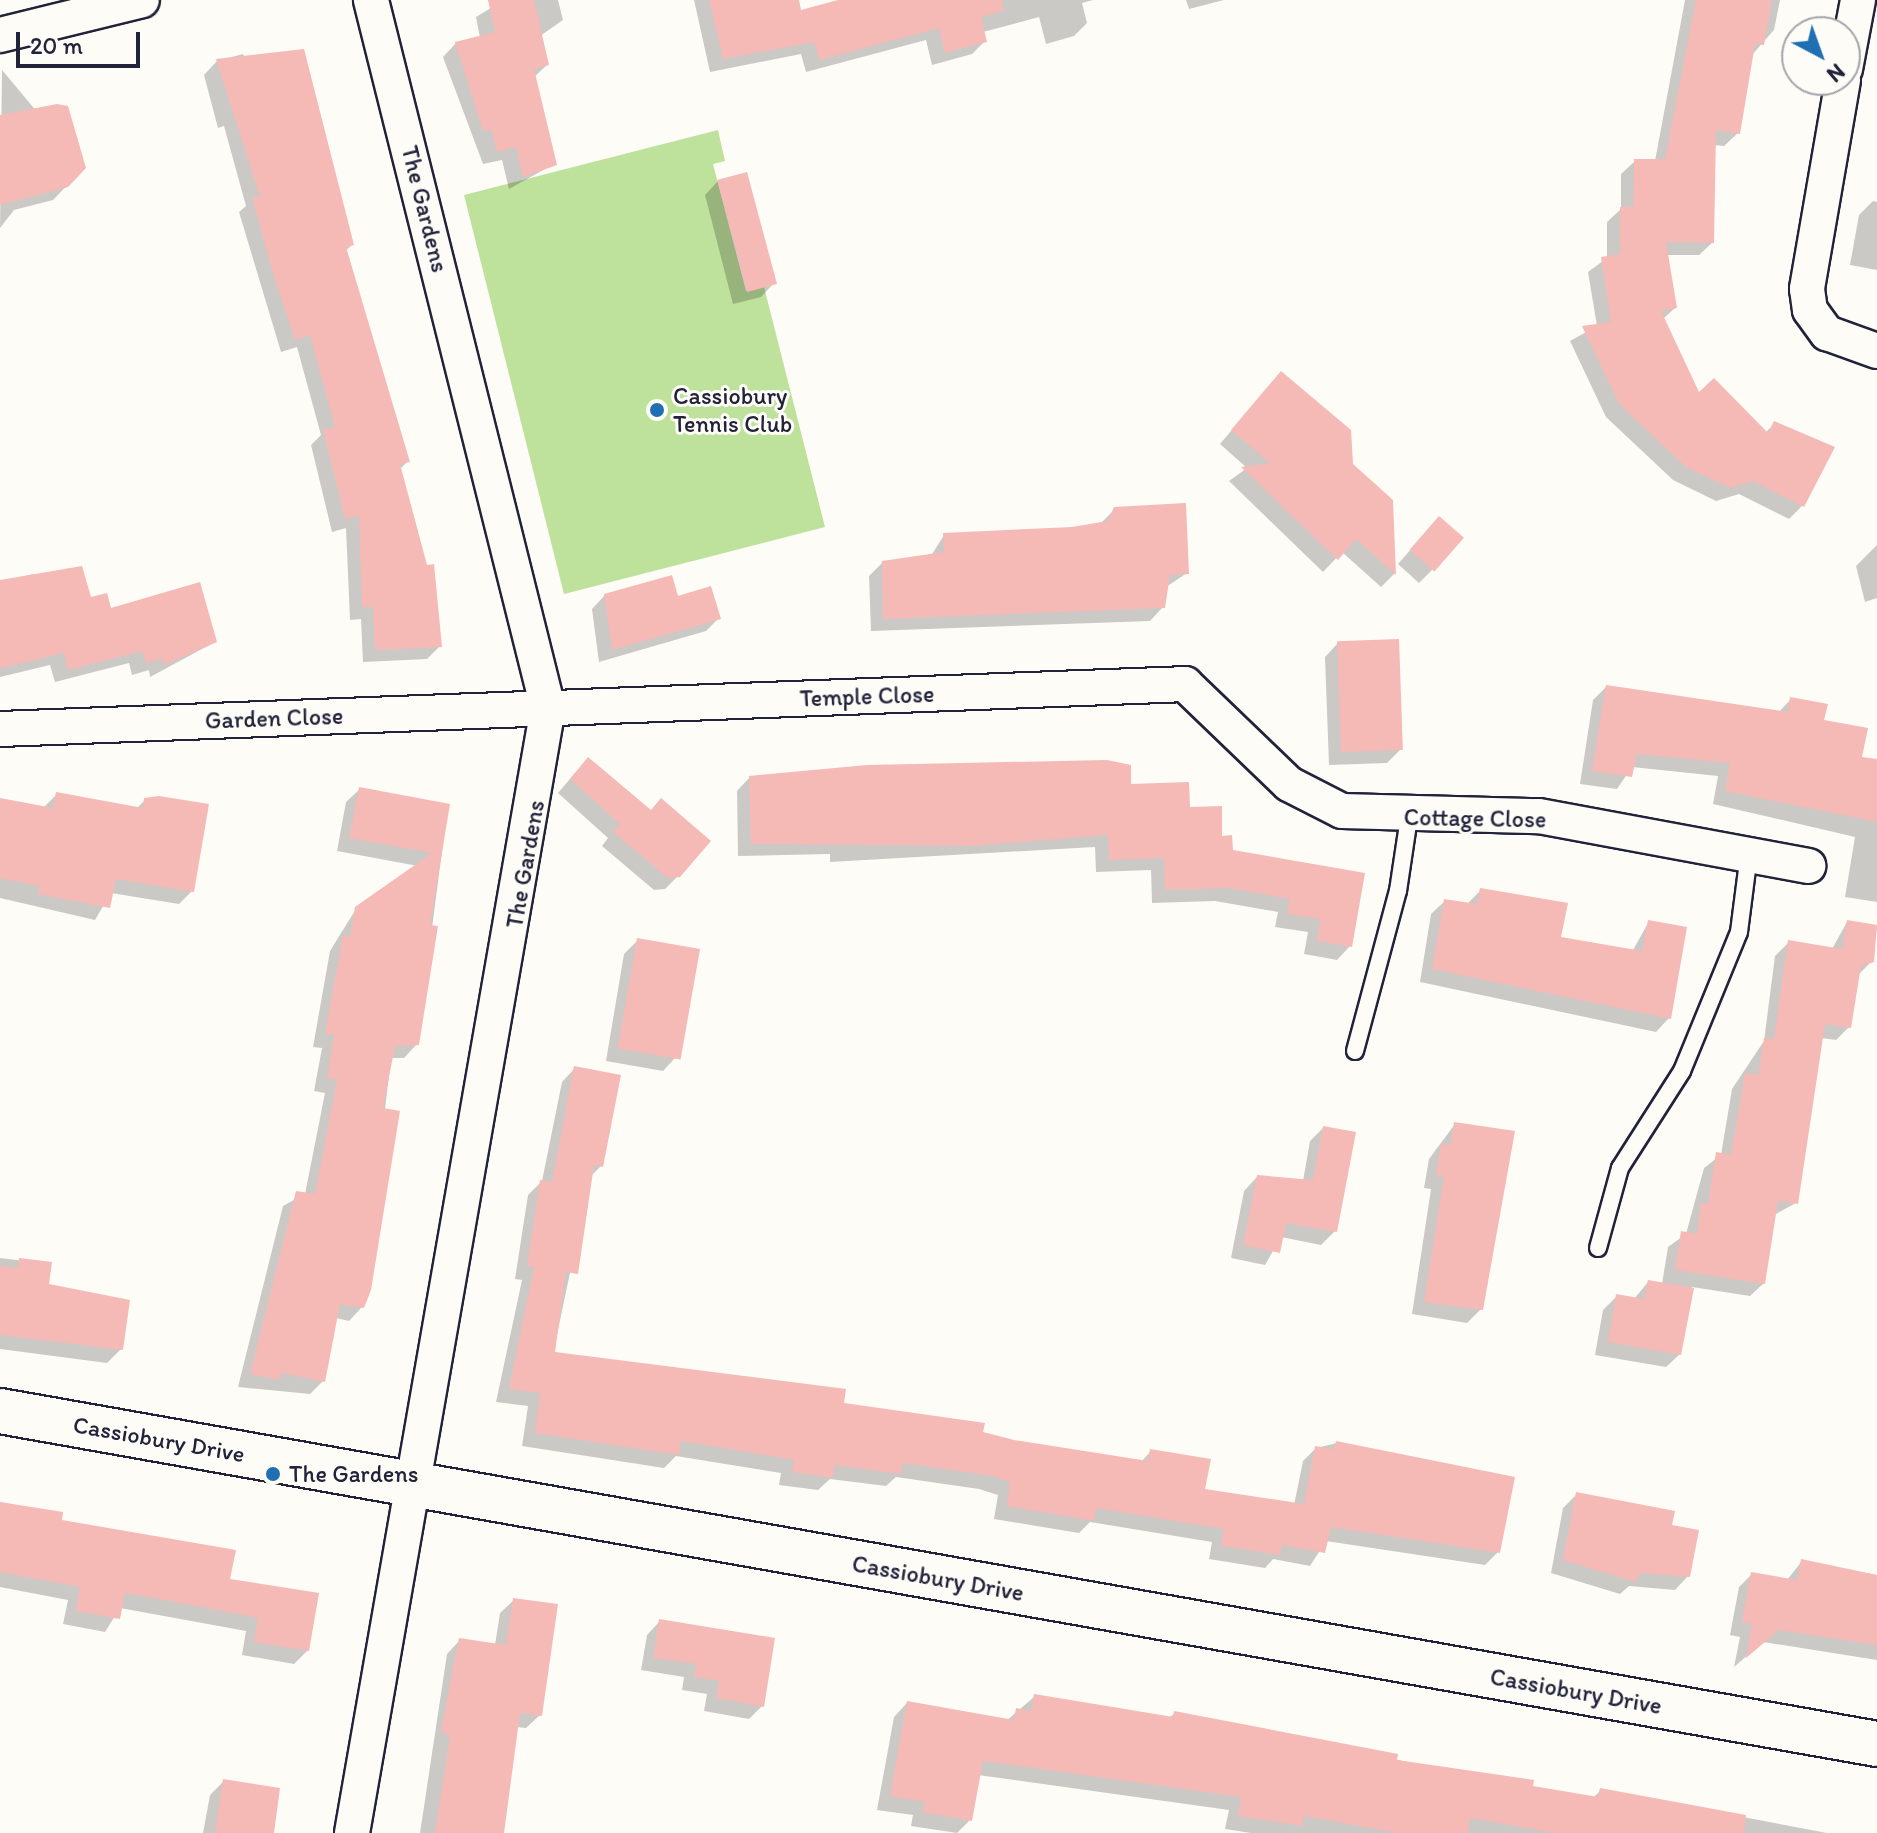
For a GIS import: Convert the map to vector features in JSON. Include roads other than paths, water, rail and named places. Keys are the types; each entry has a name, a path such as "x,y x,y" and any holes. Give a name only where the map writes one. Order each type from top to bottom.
{"street":[{"path":"0,35 142,0"},
{"name":"The Gardens","path":"352,1833 548,708 371,0"},
{"path":"1840,96 1807,289 1810,310 1827,333 1877,351"},
{"name":"Temple Close","path":"548,708 1185,684"},
{"name":"Cottage Close","path":"1185,684 1315,800 1373,816 1539,816 1808,866"},
{"name":"Garden Close","path":"0,729 548,708"},
{"name":"Cassiobury Drive","path":"0,1411 1877,1744"}],"lane":[{"path":"1355,1051 1398,891 1409,817"},
{"path":"1598,1248 1620,1168 1682,1071 1739,932 1749,854"}],"place":[{"name":"Cassiobury Tennis Club","path":"657,410"},
{"name":"The Gardens","path":"273,1474"}]}
